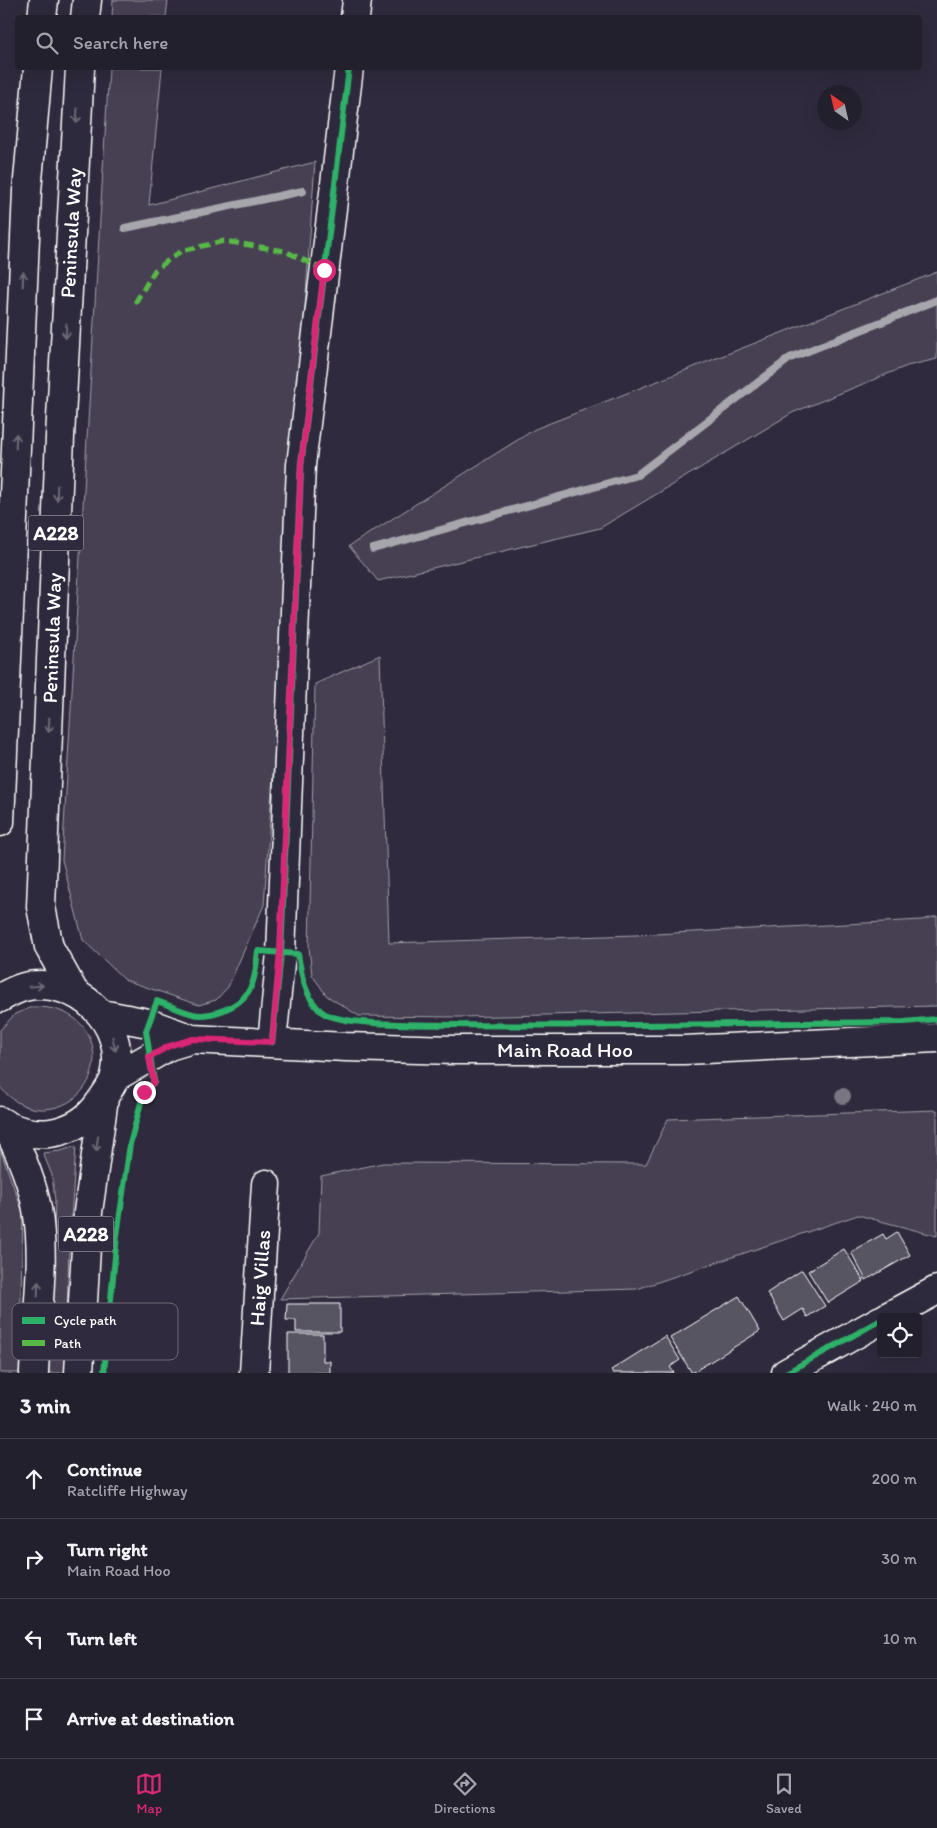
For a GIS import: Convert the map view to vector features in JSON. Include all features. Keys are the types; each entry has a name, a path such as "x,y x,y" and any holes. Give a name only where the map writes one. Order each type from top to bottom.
{"main road":[{"path":"42,15 44,0"},
{"path":"85,15 87,0"},
{"path":"354,15 357,0"},
{"name":"Peninsula Way","path":"0,822 27,191 38,70"},
{"name":"Peninsula Way","path":"74,992 49,947 42,906 60,437 80,70"},
{"path":"272,1042 280,953 301,465 349,70"},
{"path":"0,998 24,987 49,985 74,992 88,1001 101,1014 112,1033 117,1055 109,1087 90,1117 61,1132 39,1134 4,1124"},
{"name":"Main Road Hoo","path":"101,1014 148,1023 192,1039 445,1050 580,1051 769,1048 937,1038"},
{"name":"Main Road Hoo","path":"109,1087 169,1046 192,1039"},
{"name":"A228","path":"83,1303 88,1212 109,1087"},
{"name":"A228","path":"4,1124 30,1182 37,1210 40,1254 38,1303"},
{"name":"Haig Villas","path":"254,1373 266,1184"},
{"path":"894,1313 937,1290"},
{"path":"786,1373 877,1322"},
{"name":"A228","path":"34,1373 35,1360"},
{"name":"A228","path":"79,1373 80,1360"}],"shaded area":[{"path":"113,0 168,0 166,15 112,15"},
{"path":"109,70 162,70 149,205 315,162 264,905 228,987 216,1000 199,1005 125,980 83,940 62,860"},
{"path":"937,272 937,359 907,366 792,413 600,528 378,581 349,546 535,429"},
{"path":"380,655 389,943 636,935 922,920 937,916 937,1006 459,1017 359,1016 327,996 312,975 309,948 315,684"},
{"path":"32,1007 59,1010 78,1021 89,1036 94,1055 91,1073 83,1090 67,1103 46,1109 32,1108 20,1104 0,1087 0,1030 15,1014"},
{"path":"937,1110 937,1236 858,1215 637,1289 280,1299 319,1233 321,1176 383,1163 646,1164 668,1119"},
{"path":"76,1146 67,1303 51,1303 55,1200 52,1175 43,1153 61,1151"},
{"path":"0,1149 23,1213 21,1303 12,1303 12,1360 19,1360 19,1373 0,1373"},
{"path":"49,1360 65,1360 65,1373 49,1373"}],"building":[{"path":"897,1232 910,1255 866,1280 851,1252 883,1234 886,1239"},
{"path":"844,1249 864,1281 828,1303 808,1271"},
{"path":"802,1270 825,1306 807,1317 803,1309 784,1321 767,1293"},
{"path":"739,1296 760,1331 692,1373 670,1338"},
{"path":"287,1304 340,1304 340,1332 296,1332 296,1320 286,1320"},
{"path":"288,1334 323,1334 323,1361 330,1361 330,1373 288,1373"},
{"path":"665,1336 680,1360 670,1367 674,1373 613,1373 611,1370"}],"waterway":[{"path":"125,228 303,191"},
{"path":"373,549 637,475 790,358 937,300"}],"marked path":[{"path":"135,303 155,270 181,251 224,241 285,251 324,270"}],"cycle path":[{"path":"272,1042 281,953 301,465 349,70"},
{"path":"111,1303 117,1235 130,1144 144,1091 154,1082 146,1031 157,1001 188,1013 200,1015 216,1013 231,1007 244,997 253,982 258,951 298,954 305,985 316,1007 332,1017 366,1022 457,1025 625,1025 904,1022 937,1019"},
{"path":"786,1373 877,1322"},
{"path":"104,1373 105,1360"}],"route":[{"path":"144,1092 154,1082 149,1057 169,1046 192,1039 272,1042 280,953 301,465 324,270"}]}
